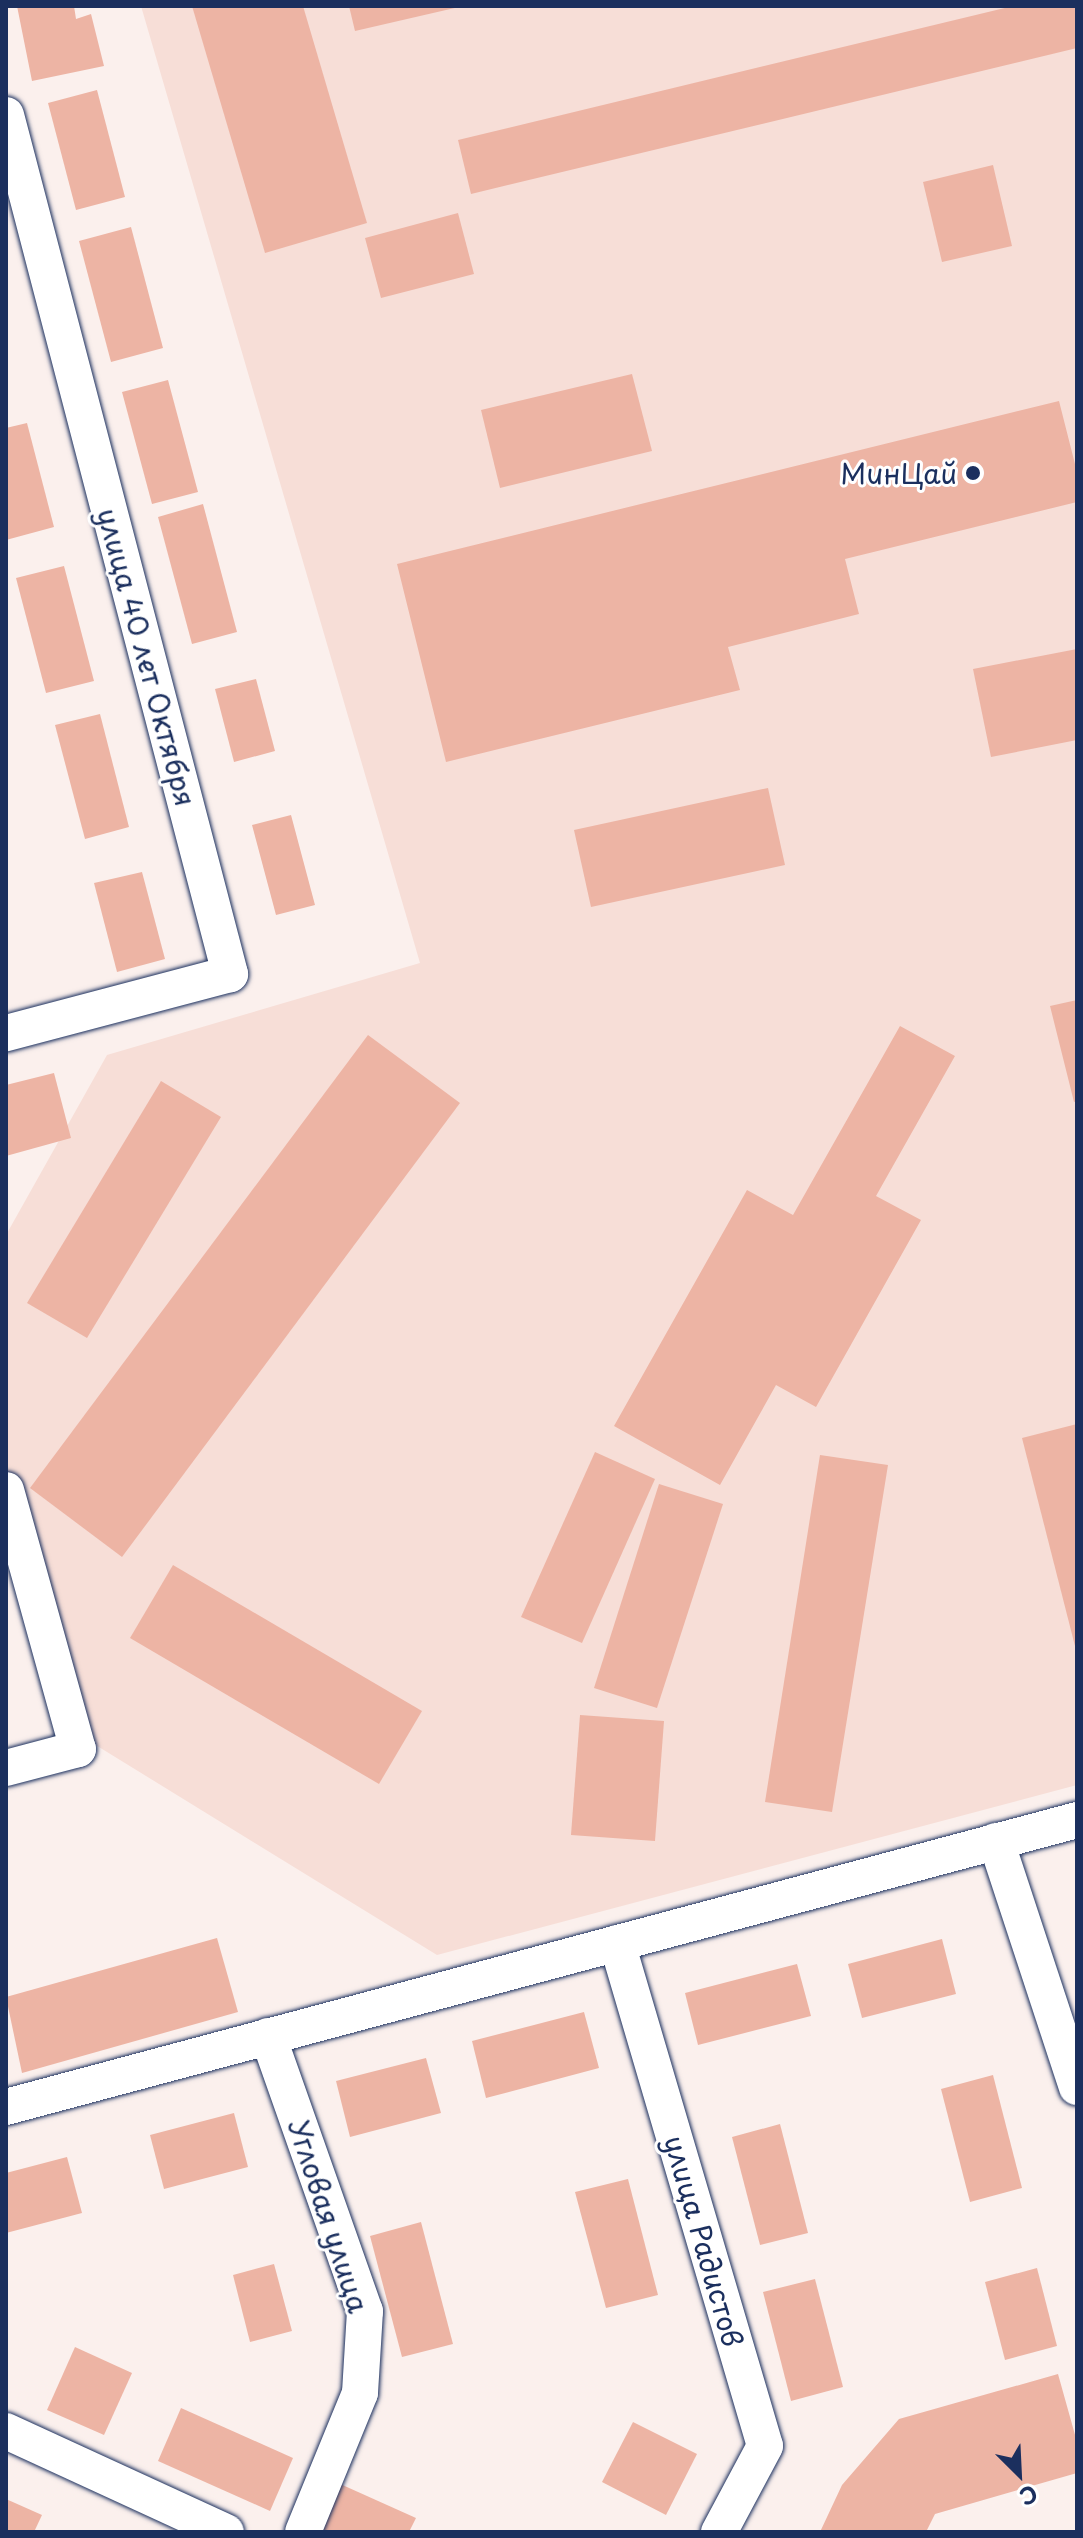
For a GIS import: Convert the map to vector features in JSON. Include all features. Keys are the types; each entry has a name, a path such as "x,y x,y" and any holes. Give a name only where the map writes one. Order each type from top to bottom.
{"street":[{"name":"улица 40 лет Октября","path":"6,115 230,974 6,1033"},
{"path":"6,1490 78,1749 6,1768"},
{"path":"6,2107 1077,1820"},
{"path":"996,1841 1077,2087"},
{"name":"улица Радистов","path":"617,1943 765,2446 719,2532"},
{"name":"Угловая улица","path":"268,2036 365,2311 360,2393 303,2532"},
{"path":"6,2431 226,2532"}],"shaded area":[{"path":"141,6 1077,6 1077,1785 437,1955 81,1736 6,1491 6,1235 107,1055 420,963"}],"building":[{"path":"17,6 74,6 76,19 91,14 104,66 32,81"},
{"path":"192,6 303,6 367,223 265,253"},
{"path":"349,6 458,6 459,7 355,31"},
{"path":"1013,6 1077,6 1077,48 471,194 458,140"},
{"path":"97,90 125,197 76,210 48,103"},
{"path":"993,165 1012,246 942,262 923,182"},
{"path":"458,213 474,274 381,298 365,238"},
{"path":"131,227 163,348 111,362 79,241"},
{"path":"632,374 652,451 500,488 481,410"},
{"path":"168,380 198,492 152,504 122,392"},
{"path":"1059,401 1077,472 1077,502 845,559 859,614 728,647 740,690 446,762 397,564"},
{"path":"27,423 54,527 6,540 6,428"},
{"path":"203,504 237,632 192,644 158,517"},
{"path":"64,566 94,681 46,693 16,578"},
{"path":"1077,649 1077,740 991,757 973,669"},
{"path":"256,679 275,751 234,762 215,689"},
{"path":"100,714 129,827 85,839 55,725"},
{"path":"768,788 785,865 591,907 574,830"},
{"path":"291,815 315,905 276,915 252,825"},
{"path":"142,872 165,959 117,972 94,883"},
{"path":"1077,1000 1077,1101 1074,1102 1050,1006"},
{"path":"900,1026 955,1056 876,1196 921,1220 816,1407 776,1385 720,1485 614,1426 747,1190 793,1215"},
{"path":"368,1035 460,1103 122,1557 30,1488"},
{"path":"54,1073 71,1138 6,1156 6,1085"},
{"path":"161,1081 221,1117 87,1338 27,1303"},
{"path":"1077,1424 1077,1650 1076,1650 1022,1438"},
{"path":"595,1452 655,1479 582,1643 521,1617"},
{"path":"820,1455 888,1465 832,1812 765,1802"},
{"path":"659,1484 723,1504 657,1708 594,1688"},
{"path":"173,1565 422,1711 379,1784 130,1638"},
{"path":"580,1715 664,1721 655,1841 571,1835"},
{"path":"217,1938 238,2012 22,2073 6,1997"},
{"path":"942,1939 956,1994 862,2018 848,1964"},
{"path":"797,1964 811,2016 698,2045 685,1993"},
{"path":"584,2012 599,2068 486,2098 472,2041"},
{"path":"426,2058 441,2113 350,2137 336,2081"},
{"path":"993,2075 1022,2188 970,2202 941,2089"},
{"path":"234,2113 248,2167 164,2189 150,2135"},
{"path":"780,2124 808,2233 760,2245 732,2137"},
{"path":"67,2157 82,2213 6,2233 6,2173"},
{"path":"628,2179 658,2295 606,2308 575,2192"},
{"path":"421,2222 453,2344 402,2357 370,2236"},
{"path":"274,2264 292,2331 250,2342 233,2275"},
{"path":"1037,2268 1057,2346 1005,2360 985,2282"},
{"path":"815,2279 843,2387 791,2401 763,2292"},
{"path":"75,2347 132,2373 104,2435 47,2410"},
{"path":"1058,2374 1077,2442 1077,2473 935,2514 926,2532 820,2532 842,2485 899,2419"},
{"path":"181,2408 293,2458 270,2511 158,2461"},
{"path":"633,2422 697,2454 666,2515 602,2482"},
{"path":"338,2483 416,2518 409,2532 317,2532"},
{"path":"6,2499 42,2515 34,2532 6,2532"}],"place":[{"name":"МинЦай","path":"973,473"}]}
